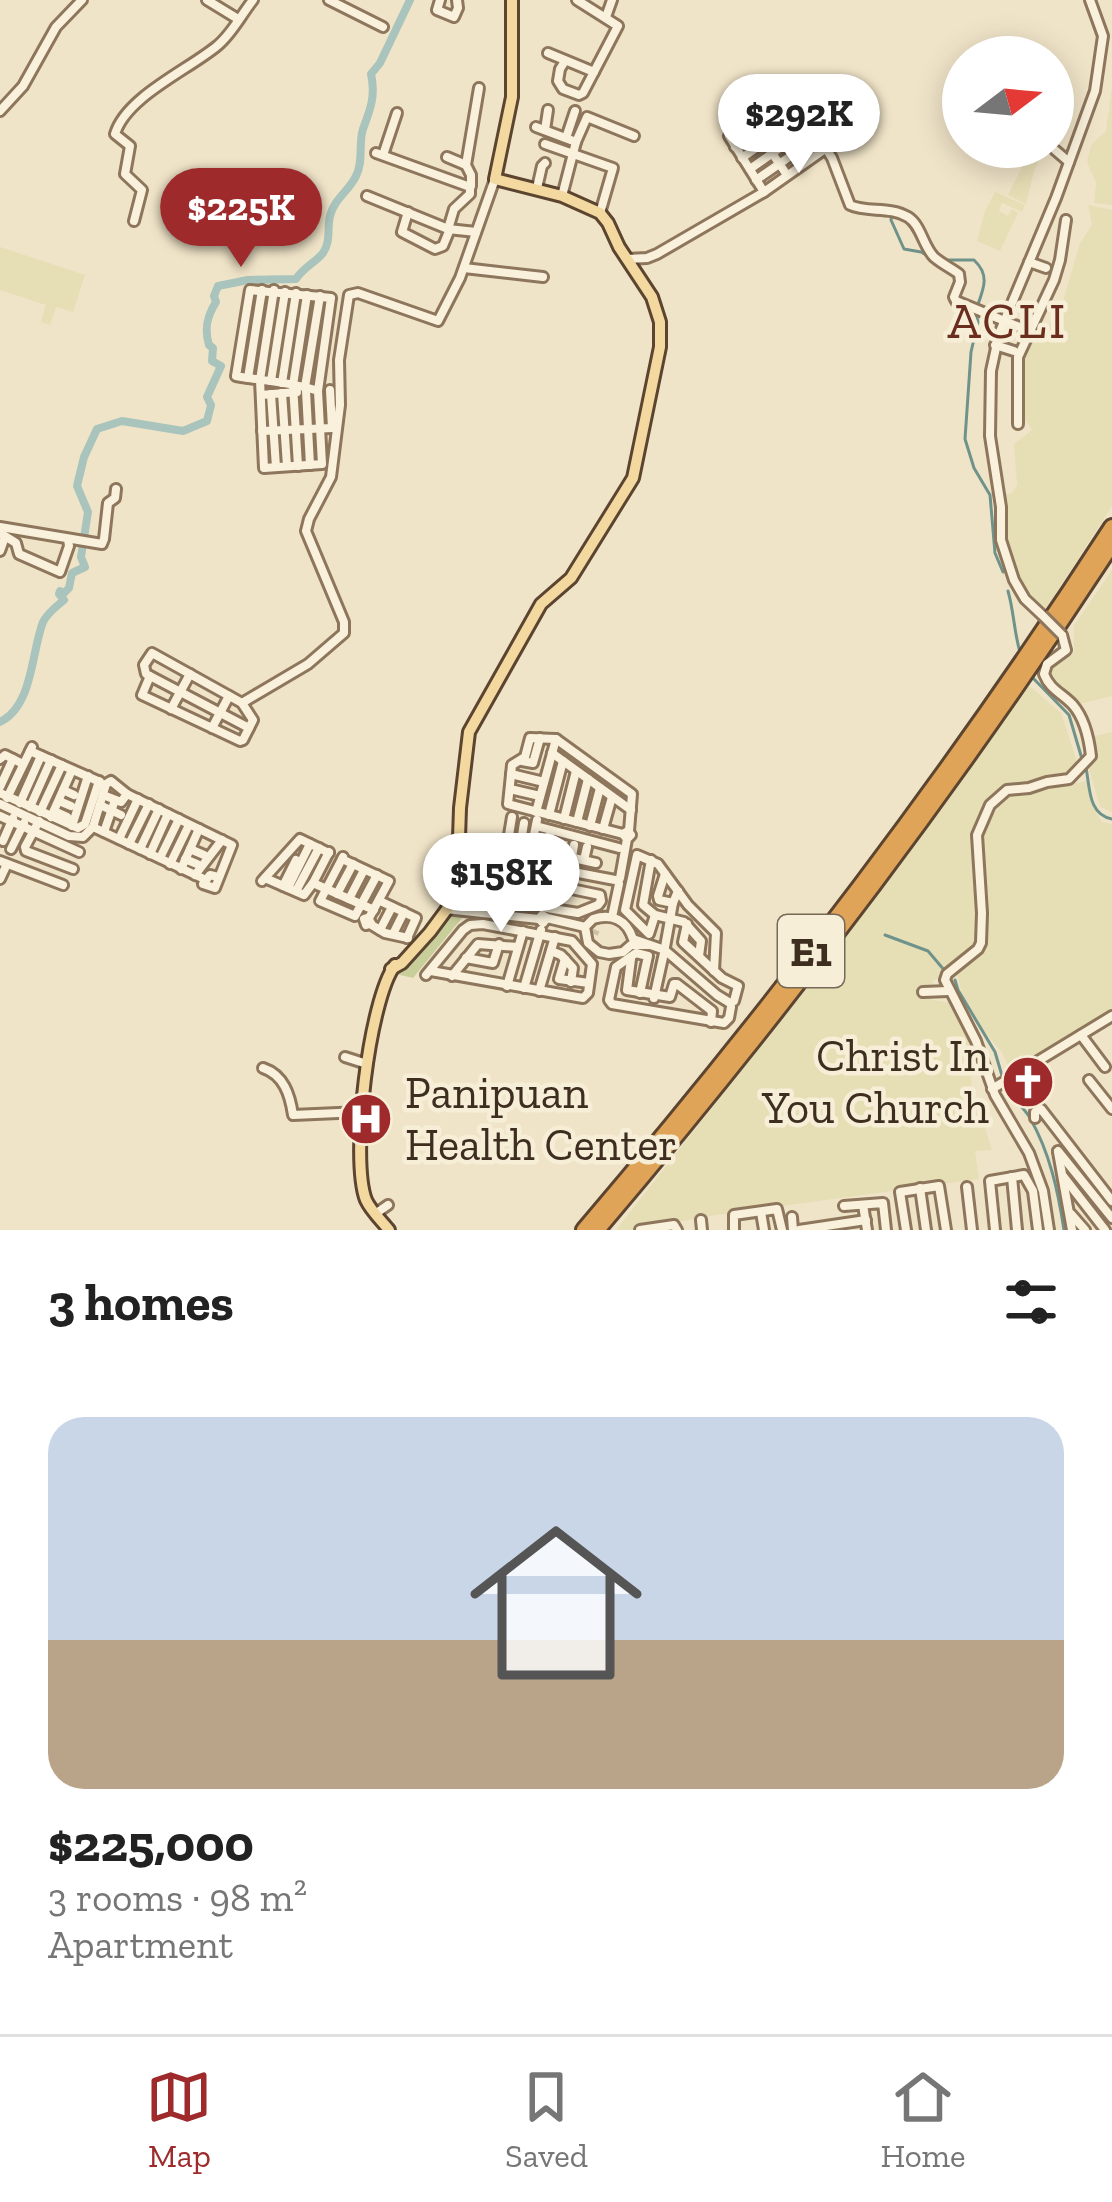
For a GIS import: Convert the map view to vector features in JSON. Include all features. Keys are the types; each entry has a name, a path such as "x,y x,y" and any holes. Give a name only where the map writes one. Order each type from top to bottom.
{"highway":[{"name":"E1","path":"597,1230 795,987 929,809 1112,527"},
{"name":"E1","path":"584,1230 788,981 1112,544"}],"main road":[{"path":"389,1230 367,1202 363,1186 361,1112 384,983 414,942 451,906 464,762 474,719 541,604 567,582 633,478 660,347 660,326 649,290 600,213 562,196 495,179 520,55 512,0"}],"street":[{"path":"0,111 22,86 56,27 82,0"},
{"path":"207,0 238,19"},
{"path":"134,221 142,190 126,176 130,146 115,130 136,105 217,46 253,0"},
{"path":"329,0 383,27"},
{"path":"440,0 437,10 454,17 457,0"},
{"path":"565,62 557,80 563,89 583,93 618,26 577,0"},
{"path":"606,17 612,0"},
{"path":"1074,151 1108,35 1090,0"},
{"path":"548,53 594,72"},
{"path":"408,212 402,232 435,249 443,245 454,208 470,194 466,165 479,88"},
{"path":"764,192 729,135 790,92 832,158 850,205 914,219 931,254 959,274 956,301 1028,331"},
{"path":"735,147 797,104"},
{"path":"548,110 540,129 571,140"},
{"path":"765,110 788,142"},
{"path":"562,196 573,154 575,111"},
{"path":"397,112 379,154 471,188"},
{"path":"780,132 804,114"},
{"path":"571,140 587,117 634,136"},
{"path":"750,169 811,126"},
{"path":"757,131 787,175"},
{"path":"756,180 818,137"},
{"path":"742,158 764,142"},
{"path":"545,144 613,168 600,213"},
{"path":"627,259 657,254 764,192 825,149"},
{"path":"447,157 466,165"},
{"path":"537,188 545,164"},
{"path":"1049,1230 1043,1190 1029,1153 992,1089 976,1041 948,991 946,974 978,949 982,938 976,846 985,812 1003,791 1066,780 1091,756 1080,716 1050,688 1044,674 1047,664 1066,650 1062,635 1025,599 1000,540 990,436 995,345 1068,168"},
{"path":"262,431 332,428 349,295 355,292 437,321 451,301 495,179"},
{"path":"367,196 450,229 476,232"},
{"path":"1018,424 1016,366 1054,280 1066,220"},
{"path":"1029,262 1046,268"},
{"path":"464,268 543,277"},
{"path":"248,378 253,344 250,290 347,302"},
{"path":"274,290 265,346 296,430 298,466"},
{"path":"296,293 304,319 299,351 277,388 262,431 264,468 322,464 318,391 331,298"},
{"path":"281,467 277,388 287,316 296,293"},
{"path":"310,465 305,389 320,296"},
{"path":"252,310 236,376 277,388 335,390"},
{"path":"252,310 328,322"},
{"path":"242,343 323,355"},
{"path":"995,345 1014,351"},
{"path":"242,703 308,664 344,633 344,622 306,531 331,477 335,390"},
{"path":"2,533 104,542 108,503 116,489"},
{"path":"2,533 16,543 17,554 60,572 68,538"},
{"path":"0,551 2,533"},
{"path":"150,676 142,695 240,741 249,728 253,720 242,703 151,653 146,674 150,676 220,712 249,728"},
{"path":"171,709 190,674"},
{"path":"212,728 229,696"},
{"path":"612,917 632,794 556,739 530,738 522,761 513,764 509,805 551,831 619,848"},
{"path":"508,845 522,848 556,739"},
{"path":"13,759 12,806 12,847 1,840 12,806 23,764 31,748 62,765 78,784"},
{"path":"552,753 631,810"},
{"path":"0,759 4,755 23,764"},
{"path":"0,817 46,758"},
{"path":"549,815 563,761"},
{"path":"62,765 26,849 66,866"},
{"path":"564,819 576,771"},
{"path":"511,774 544,782"},
{"path":"70,775 88,776 103,787 119,820 102,819"},
{"path":"66,866 59,801 70,775"},
{"path":"46,859 88,776"},
{"path":"578,822 588,779"},
{"path":"35,855 44,836 85,824 103,787 111,781 226,848"},
{"path":"103,787 104,832"},
{"path":"590,826 600,788"},
{"path":"510,789 540,796"},
{"path":"59,801 73,801 63,790"},
{"path":"100,806 123,802 127,794"},
{"path":"603,829 612,797"},
{"path":"124,842 138,799"},
{"path":"124,842 148,804"},
{"path":"12,806 38,822 82,837 113,805"},
{"path":"150,854 164,812"},
{"path":"596,862 572,857 542,867 502,858 512,818 533,821 549,815 627,835"},
{"path":"150,854 179,819"},
{"path":"528,864 533,821"},
{"path":"38,822 44,836"},
{"path":"93,827 200,882"},
{"path":"60,828 78,849 66,866"},
{"path":"181,869 199,829"},
{"path":"170,864 199,829"},
{"path":"542,867 551,831"},
{"path":"559,865 563,834"},
{"path":"289,888 322,849 301,838 263,880 305,895 313,883"},
{"path":"594,877 600,843"},
{"path":"572,857 574,844"},
{"path":"200,882 210,875 217,885 226,848"},
{"path":"200,882 226,848"},
{"path":"584,860 586,848"},
{"path":"188,854 204,854"},
{"path":"188,854 196,864"},
{"path":"285,854 306,866 313,883 373,913 380,930"},
{"path":"655,915 649,934 625,910 639,854 658,864 717,934 714,970"},
{"path":"373,913 389,881 377,875 364,870 342,858 319,901 355,916 377,875"},
{"path":"651,860 643,903 655,915 687,924 701,940 700,956"},
{"path":"1,876 4,862 63,885"},
{"path":"337,894 352,864"},
{"path":"559,865 618,881"},
{"path":"289,888 306,866"},
{"path":"349,899 364,870"},
{"path":"583,892 483,872 478,896 533,901 543,919 555,937 572,941 591,962 587,996 429,973 470,926 523,931 543,919 578,913 601,902 600,895 583,892"},
{"path":"664,874 658,898 674,903"},
{"path":"652,1010 678,891"},
{"path":"578,913 583,892"},
{"path":"451,906 590,931"},
{"path":"373,913 392,907 416,919 414,942 380,930"},
{"path":"380,930 392,907"},
{"path":"393,934 404,912"},
{"path":"711,1022 712,1012 700,1002 687,1001 688,992 675,983 670,998 626,989 633,948 627,926 612,917 593,919 587,943 599,952 619,953 633,948 650,945 664,950 735,1005"},
{"path":"524,988 543,919"},
{"path":"633,948 616,967 609,1003 726,1022 738,986 724,980 682,942 687,924"},
{"path":"507,986 523,931"},
{"path":"539,991 555,937"},
{"path":"452,976 478,944 518,947"},
{"path":"466,958 493,963 500,944"},
{"path":"633,948 648,956 640,993"},
{"path":"551,952 573,968 572,982 589,983"},
{"path":"923,992 948,991"},
{"path":"992,1089 1112,1016"},
{"path":"1081,1035 1105,1066"},
{"path":"345,1057 367,1064"},
{"path":"263,1068 282,1082 293,1115 361,1112"},
{"path":"1089,1080 1112,1109"},
{"path":"1035,1118 1041,1109 1112,1202"},
{"path":"1072,1230 1058,1151 1112,1218"},
{"path":"995,1230 989,1181 1024,1175 1032,1189 1038,1230"},
{"path":"1063,1175 1105,1230"},
{"path":"1012,1177 1017,1230"},
{"path":"906,1230 900,1192 938,1186 946,1230"},
{"path":"967,1186 972,1230"},
{"path":"920,1188 926,1230"},
{"path":"844,1206 883,1203 886,1230"},
{"path":"375,1214 388,1205"},
{"path":"792,1217 796,1230 866,1225 862,1205"},
{"path":"734,1230 733,1216 778,1209 782,1230"},
{"path":"761,1212 764,1230"},
{"path":"748,1213 750,1230"},
{"path":"1070,1213 1085,1230"},
{"path":"640,1230 674,1225 677,1230"}],"shaded area":[{"path":"1112,87 1112,205 1094,203 1096,183 1087,162 1092,144 1106,131"},
{"path":"1022,168 1035,168 1026,204 1008,195"},
{"path":"995,192 1025,205 1022,212 1002,203 999,211 1008,216 1012,209 1018,213 1000,251 977,241"},
{"path":"1088,205 1112,210 1112,506 1044,612 1020,581 1007,541 1001,495 1012,493 1017,485 1014,444 1032,430 1024,418 1023,363 1032,338 1044,332 1062,305 1080,243 1092,225"},
{"path":"0,247 85,275 73,312 56,307 50,325 41,322 46,305 0,290"},
{"path":"1112,570 1112,696 1076,705 1059,692 1048,676 1049,667 1074,653 1074,626"},
{"path":"1027,686 1061,713 1078,765 1066,777 997,789 979,817 974,837 978,943 933,980 932,1000 954,1003 973,1041 973,1107 992,1150 975,1151 979,1179 616,1230 827,961"},
{"path":"1112,732 1112,812 1100,807 1088,765 1095,756 1090,737"},
{"path":"1088,781 1091,804 1102,822 1112,824 1112,1014 1012,1074 962,994 957,974 988,942 982,840 1007,794"}],"green space":[{"path":"452,912 466,913 413,978 396,974"}],"waterway":[{"path":"0,722 25,692 43,622 64,600 59,594 69,588 72,573 85,567 81,557 88,512 77,486 97,429 122,421 183,431 207,421 211,405 207,397 221,366 212,361 207,334 218,286 296,279 323,253 332,210 358,170 373,96 371,74 410,0"},
{"path":"892,215 904,249 928,256"},
{"path":"946,260 974,260 979,266 984,282 977,307"},
{"path":"976,314 965,439 974,468 990,495 995,553 1003,572"},
{"path":"1008,591 1020,652"},
{"path":"1032,677 1069,715 1082,759"},
{"path":"1086,768 1094,806 1112,819"},
{"path":"885,935 928,951 945,971"},
{"path":"955,980 995,1052 1003,1079"},
{"path":"1006,1087 1043,1145 1064,1230"}],"tunnel":[{"path":"594,934 596,930"}],"place":[{"name":"Christ In You Church","path":"1028,1082"},
{"name":"Panipuan Health Center","path":"366,1119"}],"district":[{"name":"ACLI","path":"1008,320"}]}
